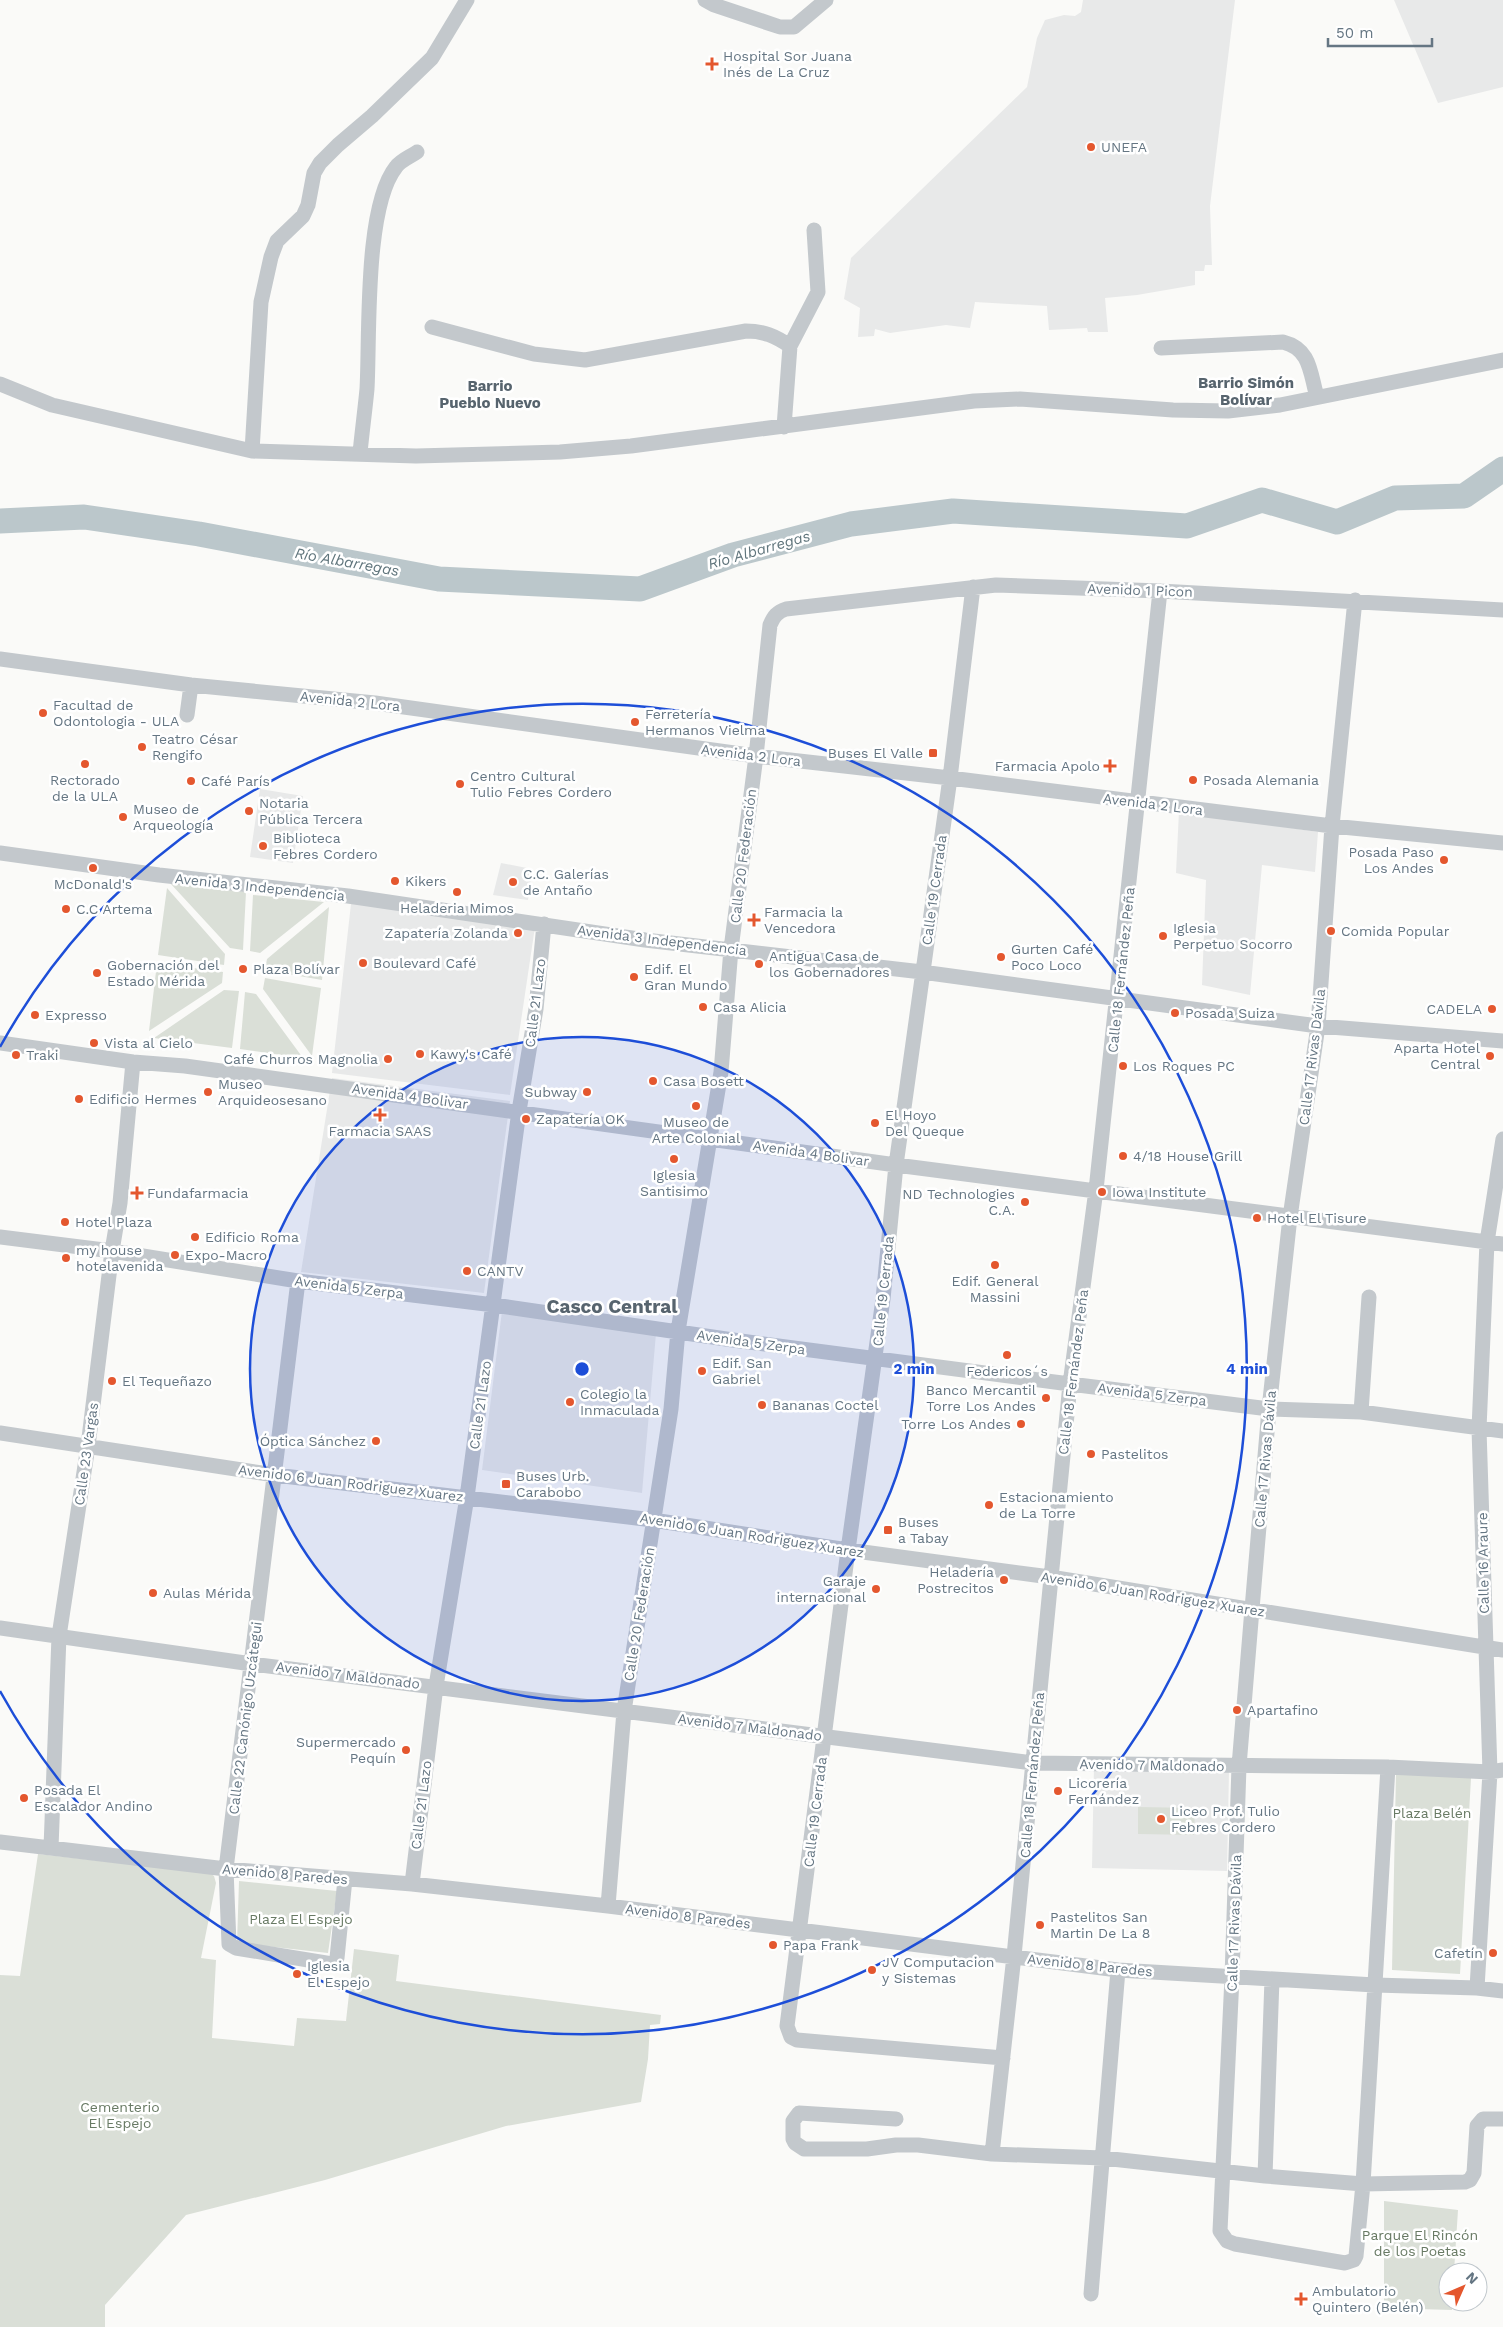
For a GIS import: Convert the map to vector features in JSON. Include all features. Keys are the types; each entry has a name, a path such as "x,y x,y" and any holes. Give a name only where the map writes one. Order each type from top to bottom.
{"street":[{"path":"252,451 261,302 271,257 277,241 303,216 308,205 314,173 320,163 432,58 467,0"},
{"path":"705,0 714,5 780,27 794,27 826,0"},
{"path":"360,453 367,388 373,250 380,207 385,187 395,168 418,152"},
{"path":"784,428 790,346 818,292 814,230"},
{"path":"432,327 534,354 586,360 746,331 760,331 790,346"},
{"path":"1161,348 1283,342 1294,345 1305,355 1317,397"},
{"path":"0,384 52,405 252,451 287,454 360,453 416,456 560,452 631,446 784,428 974,401 1020,399 1173,410 1228,410 1280,405 1503,360"},
{"name":"Avenido 1 Picon","path":"778,612 786,609 996,585 1160,590 1503,610"},
{"name":"Calle 19 Cerrada","path":"972,587 950,778 896,1165 875,1359 848,1550 801,1930 787,2026 791,2037 797,2040 1003,2058"},
{"name":"Calle 18 Fernández Peña","path":"992,2154 1014,1956 1070,1384 1096,1190 1118,1000 1160,590"},
{"name":"Calle 17 Rivas Dávila","path":"1355,600 1332,826 1318,1026 1290,1218 1269,1408 1239,1766 1232,1977 1220,2231 1227,2241 1235,2244 1350,2262 1356,2256 1363,2184"},
{"name":"Calle 20 Federación","path":"608,1906 624,1711 671,1409 678,1331 721,1072 731,949 756,756 770,625 778,612"},
{"name":"Avenida 2 Lora","path":"0,659 191,685 376,703 756,756 950,778 1332,826 1503,843"},
{"path":"187,715 191,685"},
{"name":"Avenida 3 Independencia","path":"0,853 159,875 348,896 645,940 922,972 1318,1026 1503,1041"},
{"name":"Calle 21 Lazo","path":"412,1884 436,1686 467,1497 519,1111 536,1009 544,924"},
{"name":"Avenida 4 Bolivar","path":"0,1043 133,1062 185,1066 519,1111 896,1165 1096,1190 1290,1218 1503,1244"},
{"name":"Calle 23 Vargas","path":"52,1848 59,1636 88,1446 112,1251 120,1203 133,1062"},
{"name":"Calle 16 Araure","path":"1477,1988 1496,1771 1485,1648 1480,1429 1487,1242 1503,1139"},
{"name":"Avenida 5 Zerpa","path":"0,1237 112,1251 298,1281 494,1305 875,1359 1269,1408 1361,1412 1503,1431"},
{"name":"Calle 22 Canónigo Uzcátegui","path":"298,1281 276,1475 226,1869 228,1941 231,1946 332,1964 336,1958 345,1879"},
{"path":"1361,1412 1369,1296"},
{"name":"Avenido 6 Juan Rodriguez Xuarez","path":"0,1433 276,1475 653,1520 848,1550 1050,1577 1503,1650"},
{"name":"Avenido 7 Maldonado","path":"0,1628 252,1664 1033,1763 1388,1767 1496,1771"},
{"path":"1363,2184 1388,1767"},
{"name":"Avenido 8 Paredes","path":"0,1842 226,1869 412,1884 608,1906 1118,1970 1375,1985 1477,1988 1503,1991"},
{"path":"1091,2294 1118,1970"},
{"path":"1265,2176 1272,1979"},
{"path":"896,2119 799,2113 793,2121 793,2140 804,2149 867,2149 912,2145 992,2154 1103,2158 1224,2172 1363,2184 1470,2180 1474,2173 1476,2126 1483,2119 1503,2119"}],"shaded area":[{"name":"UNEFA","path":"1083,0 1235,0 1210,206 1212,265 1205,265 1204,271 1195,271 1195,285 1137,295 1105,298 1108,332 1088,332 1087,328 1049,330 1047,306 975,302 970,328 946,325 890,333 875,329 874,336 858,337 860,308 844,299 851,258 1027,87 1037,38 1045,20 1064,15 1075,16 1081,12"},
{"path":"1394,0 1503,0 1503,87 1438,103"},
{"path":"260,789 303,796 293,863 250,857"},
{"path":"1179,811 1318,832 1315,872 1262,865 1250,995 1202,985 1206,880 1176,873"},
{"name":"C.C. Galerías de Antaño","path":"501,863 532,869 528,900 493,895"},
{"path":"352,895 536,920 510,1095 332,1073"},
{"path":"332,1078 510,1101 484,1293 301,1272"},
{"name":"Colegio la Inmaculada","path":"502,1311 656,1334 642,1493 482,1470"},
{"name":"Liceo Prof. Tulio Febres Cordero","path":"1094,1765 1229,1771 1227,1871 1092,1868"}],"green space":[{"path":"170,883 246,892 243,950 230,948"},
{"path":"167,888 225,954 224,965 158,955"},
{"path":"253,895 324,902 260,953 250,951"},
{"path":"329,907 322,980 265,970 267,959"},
{"path":"157,963 223,972 222,983 149,1031"},
{"path":"265,978 321,988 312,1056 263,989"},
{"path":"224,990 239,991 232,1048 154,1038"},
{"path":"245,992 256,994 303,1058 240,1049"},
{"name":"Plaza Belén","path":"1396,1773 1471,1778 1460,1974 1392,1970"},
{"path":"1138,1807 1195,1808 1194,1835 1138,1834"},
{"name":"Cementerio El Espejo","path":"38,1854 210,1873 214,1876 216,1883 201,1958 216,1960 212,2038 294,2046 297,2018 346,2021 354,1949 399,1955 396,1981 661,2015 660,2024 650,2025 648,2059 641,2102 506,2126 325,2180 186,2215 105,2305 105,2327 0,2327 0,1975 20,1976"},
{"name":"Plaza El Espejo","path":"239,1881 337,1891 328,1953 237,1943"},
{"name":"Parque El Rincón de los Poetas","path":"1384,2201 1458,2210 1455,2262 1438,2262 1438,2310 1384,2308"}],"waterway":[{"name":"Río Albarregas","path":"0,521 84,517 199,534 439,579 640,589 733,555 851,524 953,511 1187,526 1262,500 1337,522 1395,498 1464,496 1503,469"}],"place":[{"name":"Hospital Sor Juana Inés de La Cruz","path":"712,64"},
{"name":"UNEFA","path":"1091,147"},
{"name":"Facultad de Odontologia - ULA","path":"43,713"},
{"name":"Ferretería Hermanos Vielma","path":"635,722"},
{"name":"Teatro César Rengifo","path":"142,747"},
{"name":"Buses El Valle","path":"933,753"},
{"name":"Rectorado de la ULA","path":"85,764"},
{"name":"Farmacia Apolo","path":"1110,766"},
{"name":"Posada Alemania","path":"1193,780"},
{"name":"Café París","path":"191,781"},
{"name":"Centro Cultural Tulio Febres Cordero","path":"460,784"},
{"name":"Notaria Pública Tercera","path":"249,811"},
{"name":"Museo de Arqueología","path":"123,817"},
{"name":"Biblioteca Febres Cordero","path":"263,846"},
{"name":"Posada Paso Los Andes","path":"1444,860"},
{"name":"McDonald's","path":"93,868"},
{"name":"Kikers","path":"395,881"},
{"name":"C.C. Galerías de Antaño","path":"513,882"},
{"name":"Heladeria Mimos","path":"457,892"},
{"name":"C.C Artema","path":"66,909"},
{"name":"Farmacia la Vencedora","path":"754,920"},
{"name":"Comida Popular","path":"1331,931"},
{"name":"Zapatería Zolanda","path":"518,933"},
{"name":"Iglesia Perpetuo Socorro","path":"1163,936"},
{"name":"Gurten Café Poco Loco","path":"1001,957"},
{"name":"Boulevard Café","path":"363,963"},
{"name":"Antigua Casa de los Gobernadores","path":"759,964"},
{"name":"Plaza Bolívar","path":"243,969"},
{"name":"Gobernación del Estado Mérida","path":"97,973"},
{"name":"Edif. El Gran Mundo","path":"634,977"},
{"name":"Casa Alicia","path":"703,1007"},
{"name":"CADELA","path":"1492,1009"},
{"name":"Posada Suiza","path":"1175,1013"},
{"name":"Expresso","path":"35,1015"},
{"name":"Vista al Cielo","path":"94,1043"},
{"name":"Kawy's Café","path":"420,1054"},
{"name":"Traki","path":"16,1055"},
{"name":"Aparta Hotel Central","path":"1490,1056"},
{"name":"Café Churros Magnolia","path":"388,1059"},
{"name":"Los Roques PC","path":"1123,1066"},
{"name":"Casa Bosett","path":"653,1081"},
{"name":"Museo Arquideosesano","path":"208,1092"},
{"name":"Subway","path":"587,1092"},
{"name":"Edificio Hermes","path":"79,1099"},
{"name":"Museo de Arte Colonial","path":"696,1106"},
{"name":"Farmacia SAAS","path":"380,1115"},
{"name":"Zapatería OK","path":"526,1119"},
{"name":"El Hoyo Del Queque","path":"875,1123"},
{"name":"4/18 House Grill","path":"1123,1156"},
{"name":"Iglesia Santisimo","path":"674,1159"},
{"name":"Iowa Institute","path":"1102,1192"},
{"name":"Fundafarmacia","path":"137,1193"},
{"name":"ND Technologies C.A.","path":"1025,1202"},
{"name":"Hotel El Tisure","path":"1257,1218"},
{"name":"Hotel Plaza","path":"65,1222"},
{"name":"Edificio Roma","path":"195,1237"},
{"name":"Expo-Macro","path":"175,1255"},
{"name":"my house hotelavenida","path":"66,1258"},
{"name":"Edif. General Massini","path":"995,1265"},
{"name":"CANTV","path":"467,1271"},
{"name":"Federicos´s","path":"1007,1355"},
{"name":"Edif. San Gabriel","path":"702,1371"},
{"name":"El Tequeñazo","path":"112,1381"},
{"name":"Banco Mercantil Torre Los Andes","path":"1046,1398"},
{"name":"Colegio la Inmaculada","path":"570,1402"},
{"name":"Bananas Coctel","path":"762,1405"},
{"name":"Torre Los Andes","path":"1021,1424"},
{"name":"Óptica Sánchez","path":"376,1441"},
{"name":"Pastelitos","path":"1091,1454"},
{"name":"Buses Urb. Carabobo","path":"506,1484"},
{"name":"Estacionamiento de La Torre","path":"989,1505"},
{"name":"Buses a Tabay","path":"888,1530"},
{"name":"Heladería Postrecitos","path":"1004,1580"},
{"name":"Garaje internacional","path":"876,1589"},
{"name":"Aulas Mérida","path":"153,1593"},
{"name":"Apartafino","path":"1237,1710"},
{"name":"Supermercado Pequín","path":"406,1750"},
{"name":"Licorería Fernández","path":"1058,1791"},
{"name":"Posada El Escalador Andino","path":"24,1798"},
{"name":"Liceo Prof. Tulio Febres Cordero","path":"1161,1819"},
{"name":"Pastelitos San Martin De La 8","path":"1040,1925"},
{"name":"Papa Frank","path":"773,1945"},
{"name":"Cafetín","path":"1493,1953"},
{"name":"JV Computacion y Sistemas","path":"872,1970"},
{"name":"Iglesia El Espejo","path":"297,1974"},
{"name":"Ambulatorio Quintero (Belén)","path":"1301,2299"}],"district":[{"name":"Barrio Simón Bolívar","path":"1246,392"},
{"name":"Barrio Pueblo Nuevo","path":"490,394"},
{"name":"Casco Central","path":"612,1306"}]}
